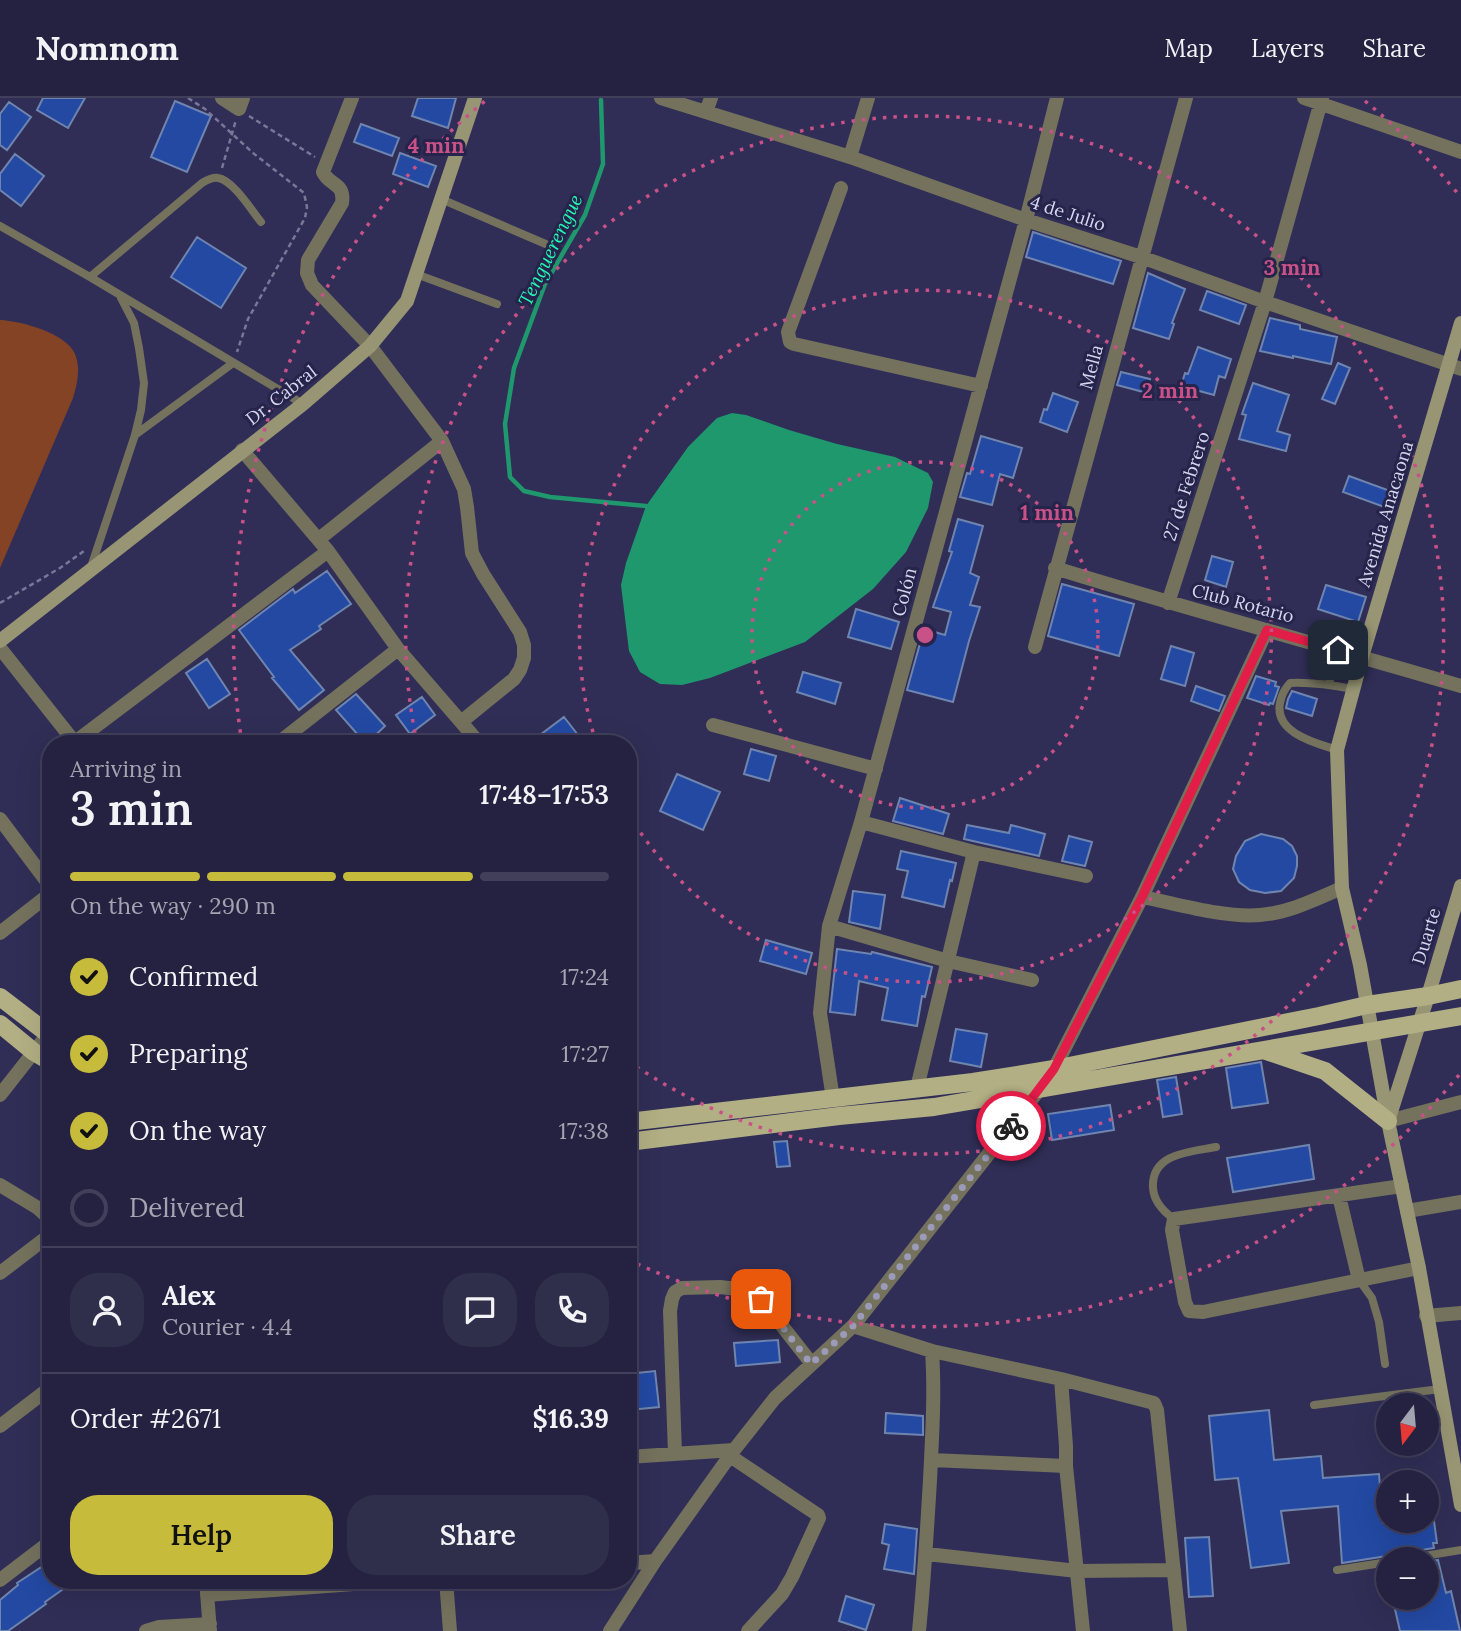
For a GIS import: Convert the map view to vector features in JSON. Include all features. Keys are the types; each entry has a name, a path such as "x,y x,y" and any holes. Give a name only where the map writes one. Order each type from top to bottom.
{"main road":[{"name":"Dr. Cabral","path":"0,641 303,404 370,346 407,301 475,98"},
{"name":"Avenida Anacaona","path":"1461,323 1455,367 1362,657 1336,750 1342,888 1360,965 1440,1389 1457,1464 1461,1505"},
{"name":"Duarte","path":"1388,1121 1461,886"},
{"path":"637,1121 974,1082 1054,1069 1367,1005 1461,989"},
{"path":"0,997 42,1030"},
{"path":"637,1141 934,1107 1461,1016"},
{"path":"0,1024 42,1057"},
{"path":"1262,1050 1325,1071 1388,1121"}],"street":[{"path":"222,98 241,104"},
{"path":"352,98 323,172 324,177 341,189 342,202 308,260 307,273 312,285 370,346 442,441 464,489 472,553 520,632 524,645 524,657 514,679 461,722"},
{"name":"4 de Julio","path":"661,98 708,105 1026,220 1141,257 1455,367"},
{"path":"850,158 868,98"},
{"name":"Colón","path":"834,1099 820,1013 829,926 876,769 1057,98"},
{"name":"Mella","path":"1035,647 1186,98"},
{"path":"1304,98 1321,101 1461,152"},
{"name":"27 de Febrero","path":"1168,603 1265,302 1321,101"},
{"path":"841,188 788,332 790,342 981,386"},
{"path":"318,539 442,441"},
{"path":"242,450 328,551 398,649 470,735"},
{"path":"86,735 328,551"},
{"name":"Club Rotario","path":"1055,568 1461,686"},
{"path":"610,1631 655,1561 775,1398 853,1326 1054,1069 1142,897 1267,630"},
{"path":"0,648 69,735"},
{"path":"288,735 398,649"},
{"path":"713,725 876,769"},
{"path":"0,819 42,875"},
{"path":"861,822 974,852 1086,876"},
{"path":"917,1088 974,852"},
{"path":"1142,897 1231,914 1260,915 1287,910 1342,888"},
{"path":"0,933 42,900"},
{"path":"829,926 948,961 1031,980"},
{"path":"0,1095 42,1043"},
{"path":"1388,1121 1461,1102"},
{"path":"0,1185 42,1212"},
{"path":"1402,1186 1174,1219 1172,1230 1185,1302 1189,1311 1203,1312 1419,1268"},
{"path":"1339,1196 1359,1280"},
{"path":"1407,1211 1461,1202"},
{"path":"0,1273 42,1241"},
{"path":"676,1454 670,1311 675,1292 682,1289 720,1287 746,1290 761,1299 811,1364"},
{"path":"1426,1316 1461,1313"},
{"path":"853,1326 932,1351 1061,1379 1154,1403 1157,1410 1180,1631"},
{"path":"919,1631 927,1555 934,1379 932,1351"},
{"path":"1061,1379 1066,1466 1083,1631"},
{"path":"0,1426 42,1394"},
{"path":"637,1456 732,1453 818,1515 819,1518 782,1594 748,1631"},
{"path":"931,1460 1066,1466"},
{"path":"0,1580 42,1548"},
{"path":"927,1555 1077,1572 1174,1570"},
{"path":"637,1562 655,1561"},
{"path":"146,1631 159,1628 210,1627 206,1589"},
{"path":"447,1589 450,1631"}],"lane":[{"path":"90,277 211,178 229,182 261,222"},
{"path":"441,199 548,245"},
{"path":"0,226 303,404"},
{"path":"416,274 497,304"},
{"path":"90,570 135,435 144,383 134,323 120,295"},
{"path":"135,435 233,363"},
{"path":"1329,684 1338,650"},
{"path":"1336,750 1305,739 1288,728 1279,710 1283,691 1290,683 1306,682 1353,689"},
{"path":"1174,1219 1162,1210 1153,1193 1153,1178 1160,1164 1177,1154 1216,1147"},
{"path":"1359,1280 1373,1298 1385,1364"},
{"path":"1314,1405 1440,1389"},
{"path":"1439,1554 1461,1550"},
{"path":"1337,1570 1376,1564"}],"path":[{"path":"219,178 241,104 325,163"},
{"path":"0,603 60,568 101,539"}],"shaded area":[{"path":"0,320 31,326 53,334 75,354 78,371 73,398 0,568"},
{"path":"732,413 837,444 895,457 928,473 933,482 928,508 906,552 873,589 805,642 710,678 682,685 660,684 640,672 629,651 621,585 626,563 646,506 688,447 717,418"}],"building":[{"path":"43,98 85,98 68,128 37,110"},
{"path":"418,98 456,98 448,128 412,116"},
{"path":"175,101 211,116 187,172 151,157"},
{"path":"9,102 31,117 7,150 0,145 0,114"},
{"path":"361,124 399,138 392,156 354,142"},
{"path":"400,153 436,166 428,187 393,174"},
{"path":"15,154 44,176 21,206 0,190 0,174"},
{"path":"1033,232 1121,261 1113,284 1026,257"},
{"path":"197,237 246,268 221,308 171,277"},
{"path":"1148,273 1185,289 1169,339 1133,328"},
{"path":"1207,291 1246,305 1239,324 1200,310"},
{"path":"1270,318 1300,325 1300,329 1337,337 1331,364 1260,351"},
{"path":"1198,347 1231,359 1225,378 1219,376 1214,395 1181,386"},
{"path":"1338,363 1350,368 1335,404 1322,399"},
{"path":"1121,372 1150,379 1147,393 1117,385"},
{"path":"1253,383 1289,395 1277,431 1290,435 1286,451 1239,439 1246,415 1242,414"},
{"path":"1053,393 1078,402 1067,432 1040,422"},
{"path":"981,436 1022,448 1013,478 1000,474 992,505 960,497"},
{"path":"1349,476 1393,492 1387,508 1343,492"},
{"path":"958,519 983,526 970,573 979,577 970,605 980,607 953,702 907,690 924,629 945,635 951,612 933,607 952,552 949,551"},
{"path":"1212,556 1233,562 1226,587 1205,580"},
{"path":"327,571 351,604 290,650 324,690 299,710 272,678 274,677 239,630 293,589 295,593"},
{"path":"1062,584 1134,604 1119,656 1048,636"},
{"path":"1326,585 1366,597 1358,622 1318,609"},
{"path":"856,609 899,622 891,649 848,637"},
{"path":"1171,646 1194,653 1185,686 1161,679"},
{"path":"207,659 230,694 209,708 186,673"},
{"path":"803,672 841,683 835,704 797,692"},
{"path":"1256,676 1276,682 1275,686 1279,687 1273,704 1247,698"},
{"path":"1196,686 1225,696 1219,711 1191,701"},
{"path":"1292,691 1317,699 1312,716 1286,708"},
{"path":"356,694 385,726 376,735 358,735 336,710"},
{"path":"422,697 435,715 410,734 396,715"},
{"path":"564,717 578,735 540,735"},
{"path":"751,749 776,756 769,781 744,774"},
{"path":"677,774 720,792 703,830 660,811"},
{"path":"900,798 949,814 943,834 893,821"},
{"path":"967,825 1009,833 1011,825 1045,834 1039,856 964,839"},
{"path":"1261,834 1283,839 1292,846 1297,856 1294,878 1281,891 1265,893 1250,890 1239,882 1233,869 1236,856 1245,841"},
{"path":"1069,836 1092,842 1085,866 1062,861"},
{"path":"901,851 956,863 944,907 902,897 908,871 897,869"},
{"path":"853,891 885,895 880,929 849,922"},
{"path":"766,940 812,953 806,974 760,961"},
{"path":"837,949 872,952 932,967 925,997 922,996 917,1026 882,1020 888,988 859,981 855,1015 830,1012"},
{"path":"956,1029 987,1034 981,1067 950,1061"},
{"path":"1261,1062 1268,1103 1232,1108 1226,1068"},
{"path":"1176,1077 1182,1114 1163,1117 1157,1080"},
{"path":"1110,1105 1114,1130 1052,1140 1048,1114"},
{"path":"787,1141 790,1166 777,1167 774,1142"},
{"path":"1309,1145 1314,1179 1233,1192 1227,1158"},
{"path":"778,1340 780,1362 736,1366 734,1343"},
{"path":"655,1371 659,1407 637,1409 637,1373"},
{"path":"1269,1410 1274,1460 1321,1456 1323,1478 1376,1474 1376,1533 1436,1533 1437,1543 1433,1543 1434,1547 1376,1547 1376,1558 1342,1563 1338,1506 1281,1511 1289,1563 1251,1568 1238,1478 1215,1480 1209,1416"},
{"path":"886,1413 923,1416 923,1435 885,1433"},
{"path":"885,1524 917,1529 914,1574 884,1569 889,1545 882,1543"},
{"path":"1209,1537 1213,1596 1189,1597 1185,1538"},
{"path":"1439,1564 1446,1593 1451,1591 1460,1631 1400,1631 1395,1610 1439,1610"},
{"path":"42,1567 42,1589 63,1589 8,1631 0,1631 0,1600 18,1585 17,1583"},
{"path":"846,1596 874,1605 866,1630 839,1621"}],"waterway":[{"name":"Tenguerengue","path":"601,100 603,164 585,215 545,284 514,368 505,424 510,477 524,491 550,497 646,506"}],"way so far":[{"path":"761,1299 811,1364 853,1326 1011,1126"}],"route":[{"path":"1011,1126 1054,1069 1142,897 1267,630 1338,650"}]}
